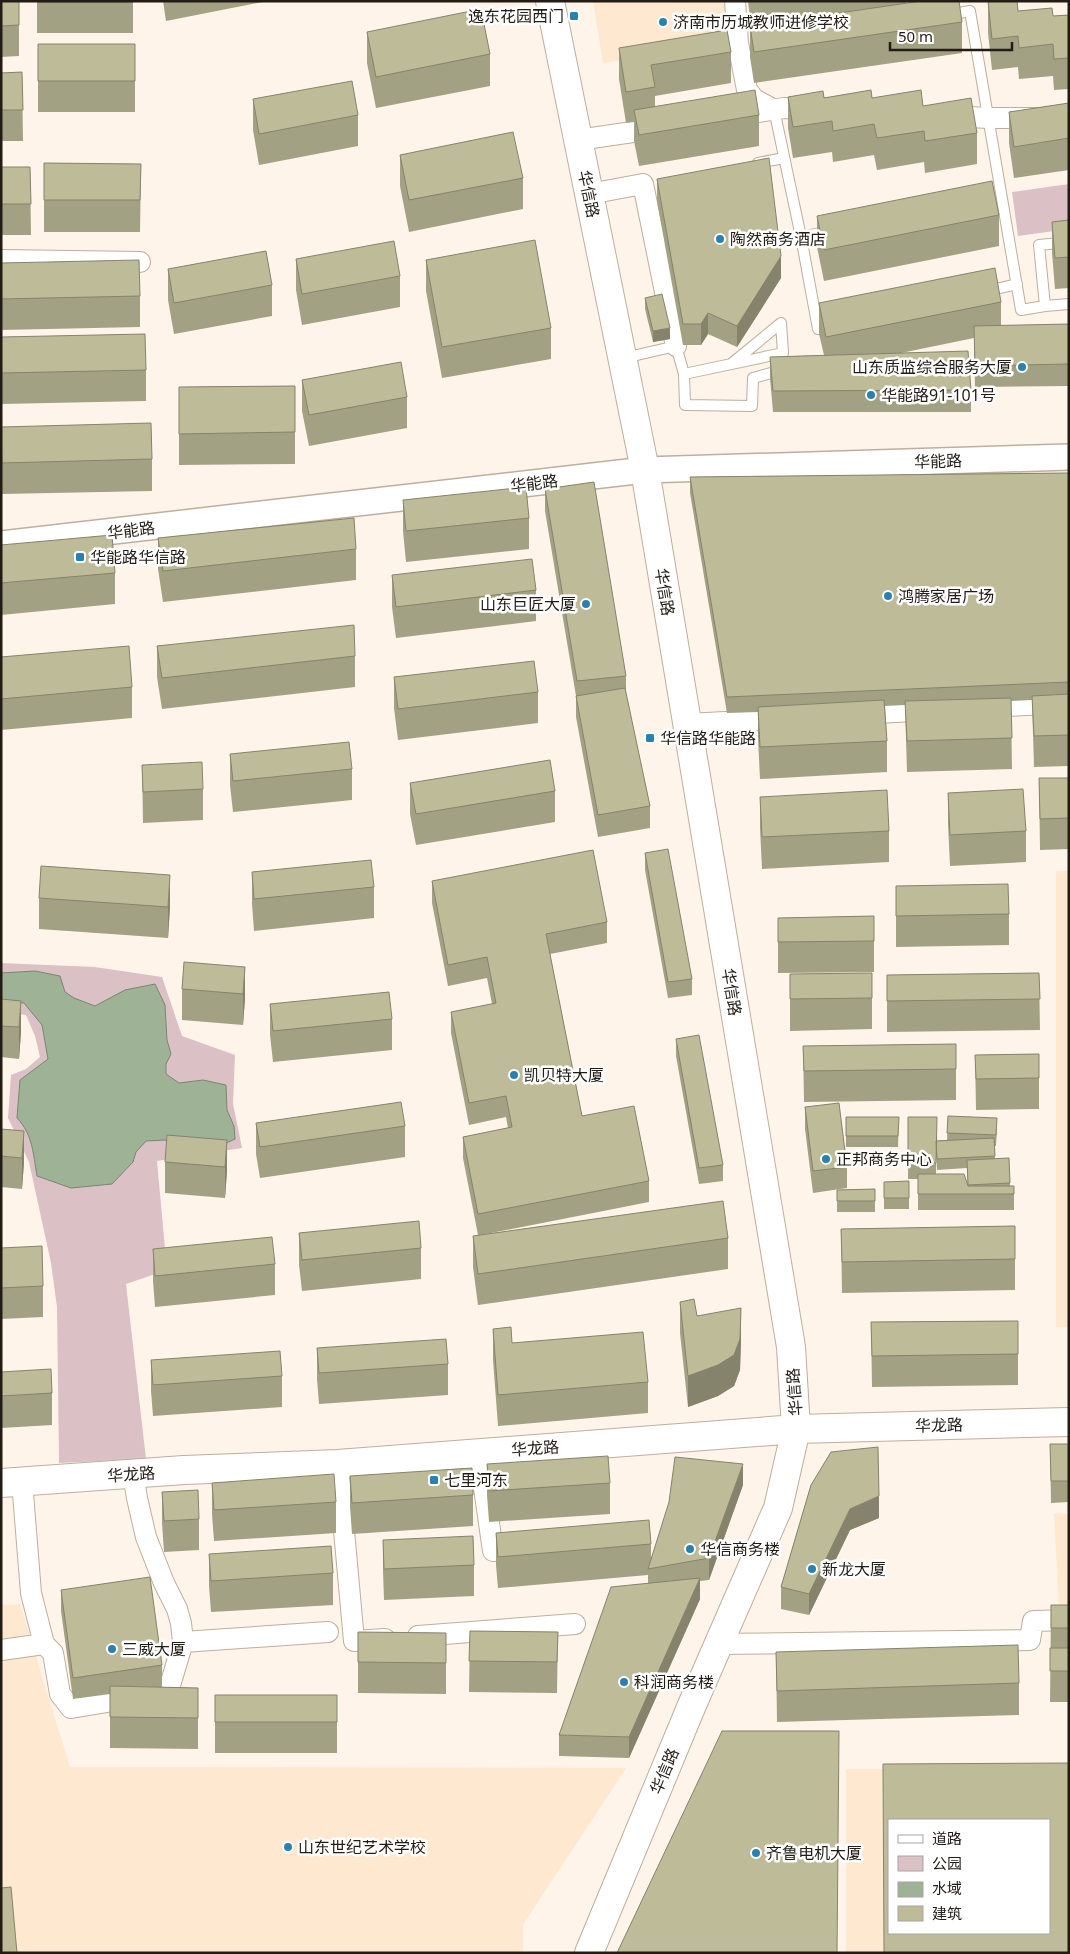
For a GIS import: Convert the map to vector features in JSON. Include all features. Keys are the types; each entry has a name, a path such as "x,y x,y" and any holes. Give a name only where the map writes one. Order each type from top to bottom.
{"main road":[{"name":"华信路","path":"550,1 645,470 791,1347 796,1429 778,1508 718,1644 589,1953"},
{"name":"华龙路","path":"12,1482 184,1470 338,1464 796,1429 1069,1422"}],"street":[{"path":"735,1 743,42 747,90 754,99 774,110"},
{"path":"716,119 784,108 833,110"},
{"path":"930,115 989,118 1069,118"},
{"path":"578,140 678,125"},
{"path":"589,194 648,183 676,346"},
{"path":"1,260 140,262"},
{"name":"华能路","path":"1,544 645,470 1069,457"},
{"path":"845,715 1069,702"},
{"path":"687,724 806,717"},
{"path":"479,1453 484,1552 542,1548"},
{"path":"338,1464 354,1641 575,1624"},
{"path":"12,1482 31,1593 44,1644 53,1653 60,1694 71,1708 168,1692 183,1642 177,1609 164,1583 146,1537 133,1474"},
{"path":"718,1644 1030,1640 1033,1621 1069,1620"},
{"path":"183,1642 328,1632"},
{"path":"1,1650 44,1644"}],"lane":[{"path":"935,9 970,11 989,118 997,197 1022,310 1069,304"},
{"path":"774,110 802,237 818,328 837,324"},
{"path":"744,165 784,158"},
{"path":"802,237 840,229"},
{"path":"1045,306 1039,244 1069,242"},
{"path":"979,293 1017,284"},
{"path":"622,358 676,346 684,374 685,405 752,406 753,378 785,370 781,323 731,364"},
{"path":"684,374 783,353"}],"shaded area":[{"name":"济南市历城教师进修学校","path":"593,1 728,1 733,43 603,63"},
{"path":"1056,871 1069,871 1069,1327 1056,1327"},
{"path":"1054,1513 1069,1514 1069,1613 1059,1613"},
{"name":"山东世纪艺术学校","path":"20,1604 70,1767 626,1768 523,1925 523,1953 1,1953 1,1605"},
{"path":"846,1769 1069,1769 1069,1953 846,1953"}],"green space":[{"path":"1069,184 1069,229 1018,236 1012,192"},
{"path":"1,963 95,967 162,977 182,1036 235,1055 233,1104 242,1148 157,1161 167,1270 126,1284 146,1459 59,1463 57,1307 51,1263 29,1162 8,1118 11,1075 26,1069 40,1057 35,1036 26,1015 1,1012"}],"water":[{"path":"35,971 60,976 65,992 74,998 95,1006 125,990 155,984 165,1005 167,1040 171,1054 166,1064 166,1074 179,1083 203,1080 226,1085 227,1110 234,1126 235,1139 215,1148 180,1149 165,1140 146,1141 136,1152 133,1162 112,1184 71,1188 37,1176 29,1138 17,1118 20,1080 48,1059 42,1025 24,1003 1,1000 1,973"}],"building":[{"path":"1,1 19,1 19,25 1,26"},
{"path":"133,1 133,2 37,2"},
{"path":"921,1 959,1 962,22 754,52 750,26"},
{"path":"988,1 1017,1 1018,11 1052,8 1053,16 1069,15 1069,58 1054,59 1053,44 1019,48 1018,36 992,39"},
{"path":"481,9 490,54 376,77 367,32"},
{"path":"727,30 731,52 651,65 655,87 626,92 619,48"},
{"path":"38,44 135,44 135,81 38,81"},
{"path":"22,72 23,110 1,110 1,73"},
{"path":"352,81 358,115 259,134 253,99"},
{"path":"755,90 759,115 639,135 634,110"},
{"path":"871,90 872,98 921,90 923,106 971,98 977,133 925,141 924,131 877,138 874,124 833,131 832,121 793,127 788,97 823,91 824,98"},
{"path":"1069,103 1069,138 1014,147 1009,112"},
{"path":"513,132 523,178 409,200 400,155"},
{"name":"陶然商务酒店","path":"769,158 781,256 737,326 708,313 701,324 683,324 657,179"},
{"path":"44,163 141,164 140,200 44,200"},
{"path":"1,167 30,167 31,204 1,204"},
{"path":"992,181 999,215 824,250 817,216"},
{"path":"1069,220 1069,257 1055,258 1052,222"},
{"path":"535,240 551,328 442,347 426,260"},
{"path":"394,241 400,276 302,294 296,259"},
{"path":"266,251 272,285 174,303 168,269"},
{"path":"139,260 140,296 1,299 1,263"},
{"path":"995,268 1001,302 826,337 819,303"},
{"path":"662,294 670,328 653,331 645,298"},
{"path":"1069,324 1069,364 975,366 974,326"},
{"path":"145,334 146,370 1,373 1,337"},
{"path":"968,351 971,390 773,391 770,357"},
{"path":"401,362 407,397 309,415 302,380"},
{"path":"295,386 295,432 179,434 179,387"},
{"path":"151,423 152,459 2,463 1,427"},
{"name":"鸿腾家居广场","path":"1069,473 1069,682 727,697 690,477"},
{"name":"山东巨匠大厦","path":"594,482 626,676 577,681 545,489"},
{"path":"526,487 529,518 406,531 403,500"},
{"path":"354,518 356,549 163,571 158,538"},
{"path":"112,535 115,573 1,583 1,545"},
{"path":"532,559 536,590 396,607 392,575"},
{"path":"354,625 355,656 162,678 157,646"},
{"path":"129,646 132,687 1,699 1,657"},
{"path":"534,661 538,692 398,709 394,677"},
{"path":"625,688 650,806 598,815 576,696"},
{"path":"1069,694 1069,735 1034,736 1032,696"},
{"path":"1011,698 1012,738 907,741 905,701"},
{"path":"884,700 887,741 760,747 758,707"},
{"path":"349,742 352,769 233,781 230,754"},
{"path":"550,760 555,791 416,814 410,783"},
{"path":"202,762 203,789 143,792 142,765"},
{"path":"1039,778 1069,778 1069,818 1040,819"},
{"path":"1023,789 1026,831 950,835 948,793"},
{"path":"887,790 889,831 762,837 760,797"},
{"path":"668,849 692,979 668,982 645,853"},
{"name":"凯贝特大厦","path":"593,850 607,922 546,934 582,1116 634,1106 649,1181 478,1214 463,1137 512,1127 506,1096 469,1103 451,1012 496,1003 487,957 448,965 432,881"},
{"path":"371,860 374,887 254,899 252,872"},
{"path":"41,866 170,875 168,907 39,898"},
{"path":"1008,884 1009,914 896,916 896,886"},
{"path":"874,916 874,941 778,942 778,918"},
{"path":"184,962 245,967 243,994 182,989"},
{"path":"872,973 872,998 790,999 790,974"},
{"path":"1039,973 1040,999 887,1001 887,975"},
{"path":"389,992 392,1019 273,1031 270,1004"},
{"path":"1,999 21,1001 19,1027 1,1026"},
{"path":"699,1035 723,1165 699,1168 676,1039"},
{"path":"956,1044 956,1069 804,1071 803,1046"},
{"path":"1039,1054 1039,1078 976,1079 975,1055"},
{"path":"401,1102 405,1126 260,1147 256,1123"},
{"name":"正邦商务中心","path":"839,1103 847,1167 813,1171 805,1107"},
{"path":"948,1116 997,1118 996,1135 947,1133"},
{"path":"846,1117 899,1117 898,1136 846,1136"},
{"path":"908,1117 937,1117 936,1163 908,1163"},
{"path":"1,1129 24,1131 22,1158 1,1156"},
{"path":"167,1135 227,1140 225,1167 165,1162"},
{"path":"994,1138 995,1156 937,1159 936,1141"},
{"path":"1009,1158 1010,1183 968,1185 967,1160"},
{"path":"918,1174 964,1174 968,1186 1014,1186 1014,1194 918,1194"},
{"path":"909,1181 909,1198 884,1198 884,1182"},
{"path":"875,1189 875,1201 837,1201 837,1190"},
{"path":"723,1201 728,1238 478,1274 473,1236"},
{"path":"419,1221 421,1248 302,1260 299,1233"},
{"path":"1015,1226 1015,1259 842,1262 841,1229"},
{"path":"272,1237 275,1264 155,1276 153,1249"},
{"path":"42,1246 43,1286 1,1288 1,1248"},
{"path":"694,1299 697,1316 741,1308 740,1339 734,1355 718,1365 688,1376 680,1302"},
{"path":"1018,1321 1018,1354 872,1356 871,1322"},
{"path":"511,1327 512,1343 643,1332 648,1382 498,1395 493,1329"},
{"path":"446,1339 448,1364 319,1373 317,1348"},
{"path":"280,1351 282,1376 153,1385 151,1360"},
{"path":"51,1369 52,1393 1,1396 1,1372"},
{"path":"1050,1444 1069,1444 1069,1481 1051,1481"},
{"name":"新龙大厦","path":"878,1447 879,1496 850,1509 809,1594 781,1587 811,1485 831,1452"},
{"path":"608,1456 610,1483 489,1491 487,1464"},
{"name":"华信商务楼","path":"675,1457 743,1464 709,1558 648,1569 669,1502"},
{"path":"472,1468 473,1495 352,1503 350,1476"},
{"path":"334,1474 336,1502 214,1510 212,1483"},
{"path":"198,1490 199,1519 164,1521 162,1492"},
{"path":"649,1520 651,1544 498,1557 496,1533"},
{"path":"473,1536 474,1565 384,1569 383,1540"},
{"path":"331,1546 333,1573 211,1581 209,1554"},
{"name":"三威大厦","path":"150,1577 162,1665 73,1678 61,1590"},
{"name":"科润商务楼","path":"700,1578 629,1737 559,1735 611,1587"},
{"path":"1051,1605 1069,1605 1069,1628 1051,1628"},
{"path":"470,1631 558,1632 557,1662 469,1661"},
{"path":"358,1632 446,1633 446,1663 358,1662"},
{"path":"1018,1645 1019,1683 777,1691 776,1652"},
{"path":"1050,1648 1069,1648 1069,1671 1050,1671"},
{"path":"110,1686 198,1688 198,1718 110,1717"},
{"path":"215,1695 337,1695 337,1722 215,1722"},
{"name":"齐鲁电机大厦","path":"722,1731 839,1731 837,1953 617,1953"},
{"path":"1069,1763 1069,1953 884,1953 883,1764"},
{"path":"11,1887 17,1953 1,1953 1,1888"}],"place":[{"name":"逸东花园西门","path":"574,16"},
{"name":"济南市历城教师进修学校","path":"663,22"},
{"name":"陶然商务酒店","path":"720,239"},
{"name":"山东质监综合服务大厦","path":"1022,367"},
{"name":"华能路91-101号","path":"871,395"},
{"name":"华能路华信路","path":"80,557"},
{"name":"鸿腾家居广场","path":"888,596"},
{"name":"山东巨匠大厦","path":"586,604"},
{"name":"华信路华能路","path":"650,738"},
{"name":"凯贝特大厦","path":"514,1075"},
{"name":"正邦商务中心","path":"826,1159"},
{"name":"七里河东","path":"434,1480"},
{"name":"华信商务楼","path":"690,1549"},
{"name":"新龙大厦","path":"812,1569"},
{"name":"三威大厦","path":"112,1649"},
{"name":"科润商务楼","path":"624,1682"},
{"name":"山东世纪艺术学校","path":"288,1847"},
{"name":"齐鲁电机大厦","path":"756,1853"}]}
